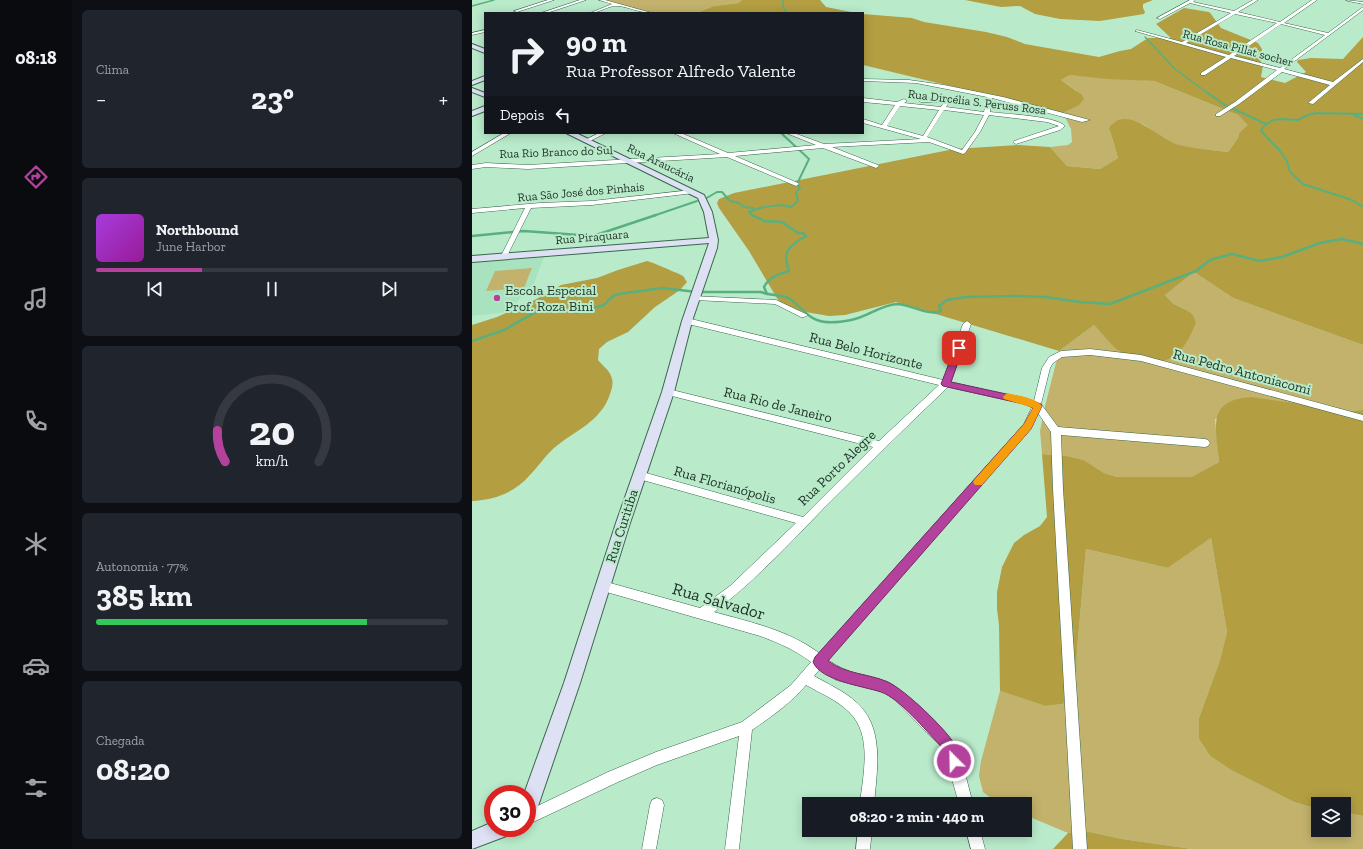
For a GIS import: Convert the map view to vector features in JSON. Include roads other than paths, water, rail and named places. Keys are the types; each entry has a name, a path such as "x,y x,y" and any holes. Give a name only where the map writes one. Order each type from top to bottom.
{"street":[{"path":"516,11 552,0"},
{"path":"546,12 584,0"},
{"path":"601,0 646,12"},
{"path":"1183,43 1256,0"},
{"path":"1203,74 1282,23 1314,0"},
{"path":"1348,0 1363,3"},
{"path":"1159,18 1191,1 1328,34"},
{"path":"595,12 616,4"},
{"path":"1218,115 1237,103 1363,8"},
{"path":"472,34 484,31"},
{"name":"Rua Rosa Pillat socher","path":"1137,31 1333,84"},
{"path":"472,46 484,51"},
{"path":"1311,103 1363,60"},
{"path":"472,83 484,78"},
{"path":"864,80 897,80 923,83 990,96 1082,120 1088,120"},
{"path":"472,90 484,95"},
{"path":"864,121 926,139 963,152 979,132 988,114 990,96"},
{"name":"Rua Dircélia S. Peruss Rosa","path":"864,100 1052,121 1062,126 1058,129 1016,142"},
{"path":"884,126 900,103 912,100 946,101 926,139"},
{"path":"472,114 484,108"},
{"path":"472,154 506,134"},
{"name":"Rua Araucária","path":"572,134 700,197 708,212 714,240"},
{"path":"586,141 601,134"},
{"path":"678,134 796,184"},
{"path":"792,134 876,166"},
{"name":"Rua Rio Branco do Sul","path":"472,167 486,165 528,167 728,155 824,146 926,139"},
{"name":"Rua São José dos Pinhais","path":"472,211 529,206 592,204 692,192"},
{"path":"504,256 529,206"},
{"name":"Rua Piraquara","path":"472,259 714,240"},
{"name":"Rua Curitiba","path":"536,785 668,392 687,321 714,240"},
{"path":"695,298 776,302 804,315"},
{"name":"Rua Belo Horizonte","path":"687,321 946,384 1013,398 1038,406"},
{"name":"Rua Porto Alegre","path":"701,614 734,590 750,575 803,521 946,384 967,324"},
{"name":"Rua Pedro Antoniacomi","path":"536,814 613,777 656,759 746,727 772,708 805,678 1027,426 1038,406 1046,366 1053,358 1061,354 1114,354 1166,365 1363,418"},
{"name":"Rua Rio de Janeiro","path":"668,392 881,445"},
{"path":"1038,406 1056,431 1058,489 1080,849"},
{"path":"1056,431 1205,443"},
{"name":"Rua Florianópolis","path":"639,475 803,521"},
{"name":"Rua Salvador","path":"603,586 784,639 803,649 836,674 885,687 897,694 945,741 951,751 964,797"},
{"path":"805,678 852,707 863,719 869,733 871,752 867,797"},
{"path":"732,849 746,727"},
{"path":"649,849 657,805"},
{"path":"472,840 484,835"},
{"path":"863,849 864,837"},
{"path":"975,837 978,849"}],"waterway":[{"path":"472,6 494,0"},
{"path":"783,0 783,7 786,12"},
{"path":"1145,37 1175,69 1209,94"},
{"path":"1208,93 1223,104 1266,124"},
{"path":"1363,114 1316,113 1298,120 1273,120 1264,126 1261,131 1280,151 1287,161 1290,172 1303,184 1352,200 1363,207"},
{"path":"1354,115 1363,119"},
{"path":"752,215 749,212 770,206 782,205 791,207 798,201 796,193 800,188 797,184 809,159 782,134"},
{"path":"705,199 717,192 722,192 730,201 739,203 744,207 753,208 753,210"},
{"path":"653,216 697,201"},
{"path":"752,215 764,221 782,222 798,233 803,233 806,236 795,242 788,249 786,258 789,271 771,278 764,287 767,294"},
{"path":"472,236 524,231 593,236 653,216"},
{"path":"767,294 783,296 790,299 806,314 821,321 830,322 857,319 885,307 897,304 937,312 941,311 939,306 947,300 965,297 1045,297 1080,302 1110,304 1196,271 1210,260 1232,254 1260,261 1282,257 1320,243 1342,239 1363,244"},
{"path":"472,341 504,330 539,310 558,308 577,313 604,305 613,296 619,294 662,288 697,292 761,292 767,294"}],"place":[{"name":"Escola Especial Prof. Roza Bini","path":"497,298"}]}
